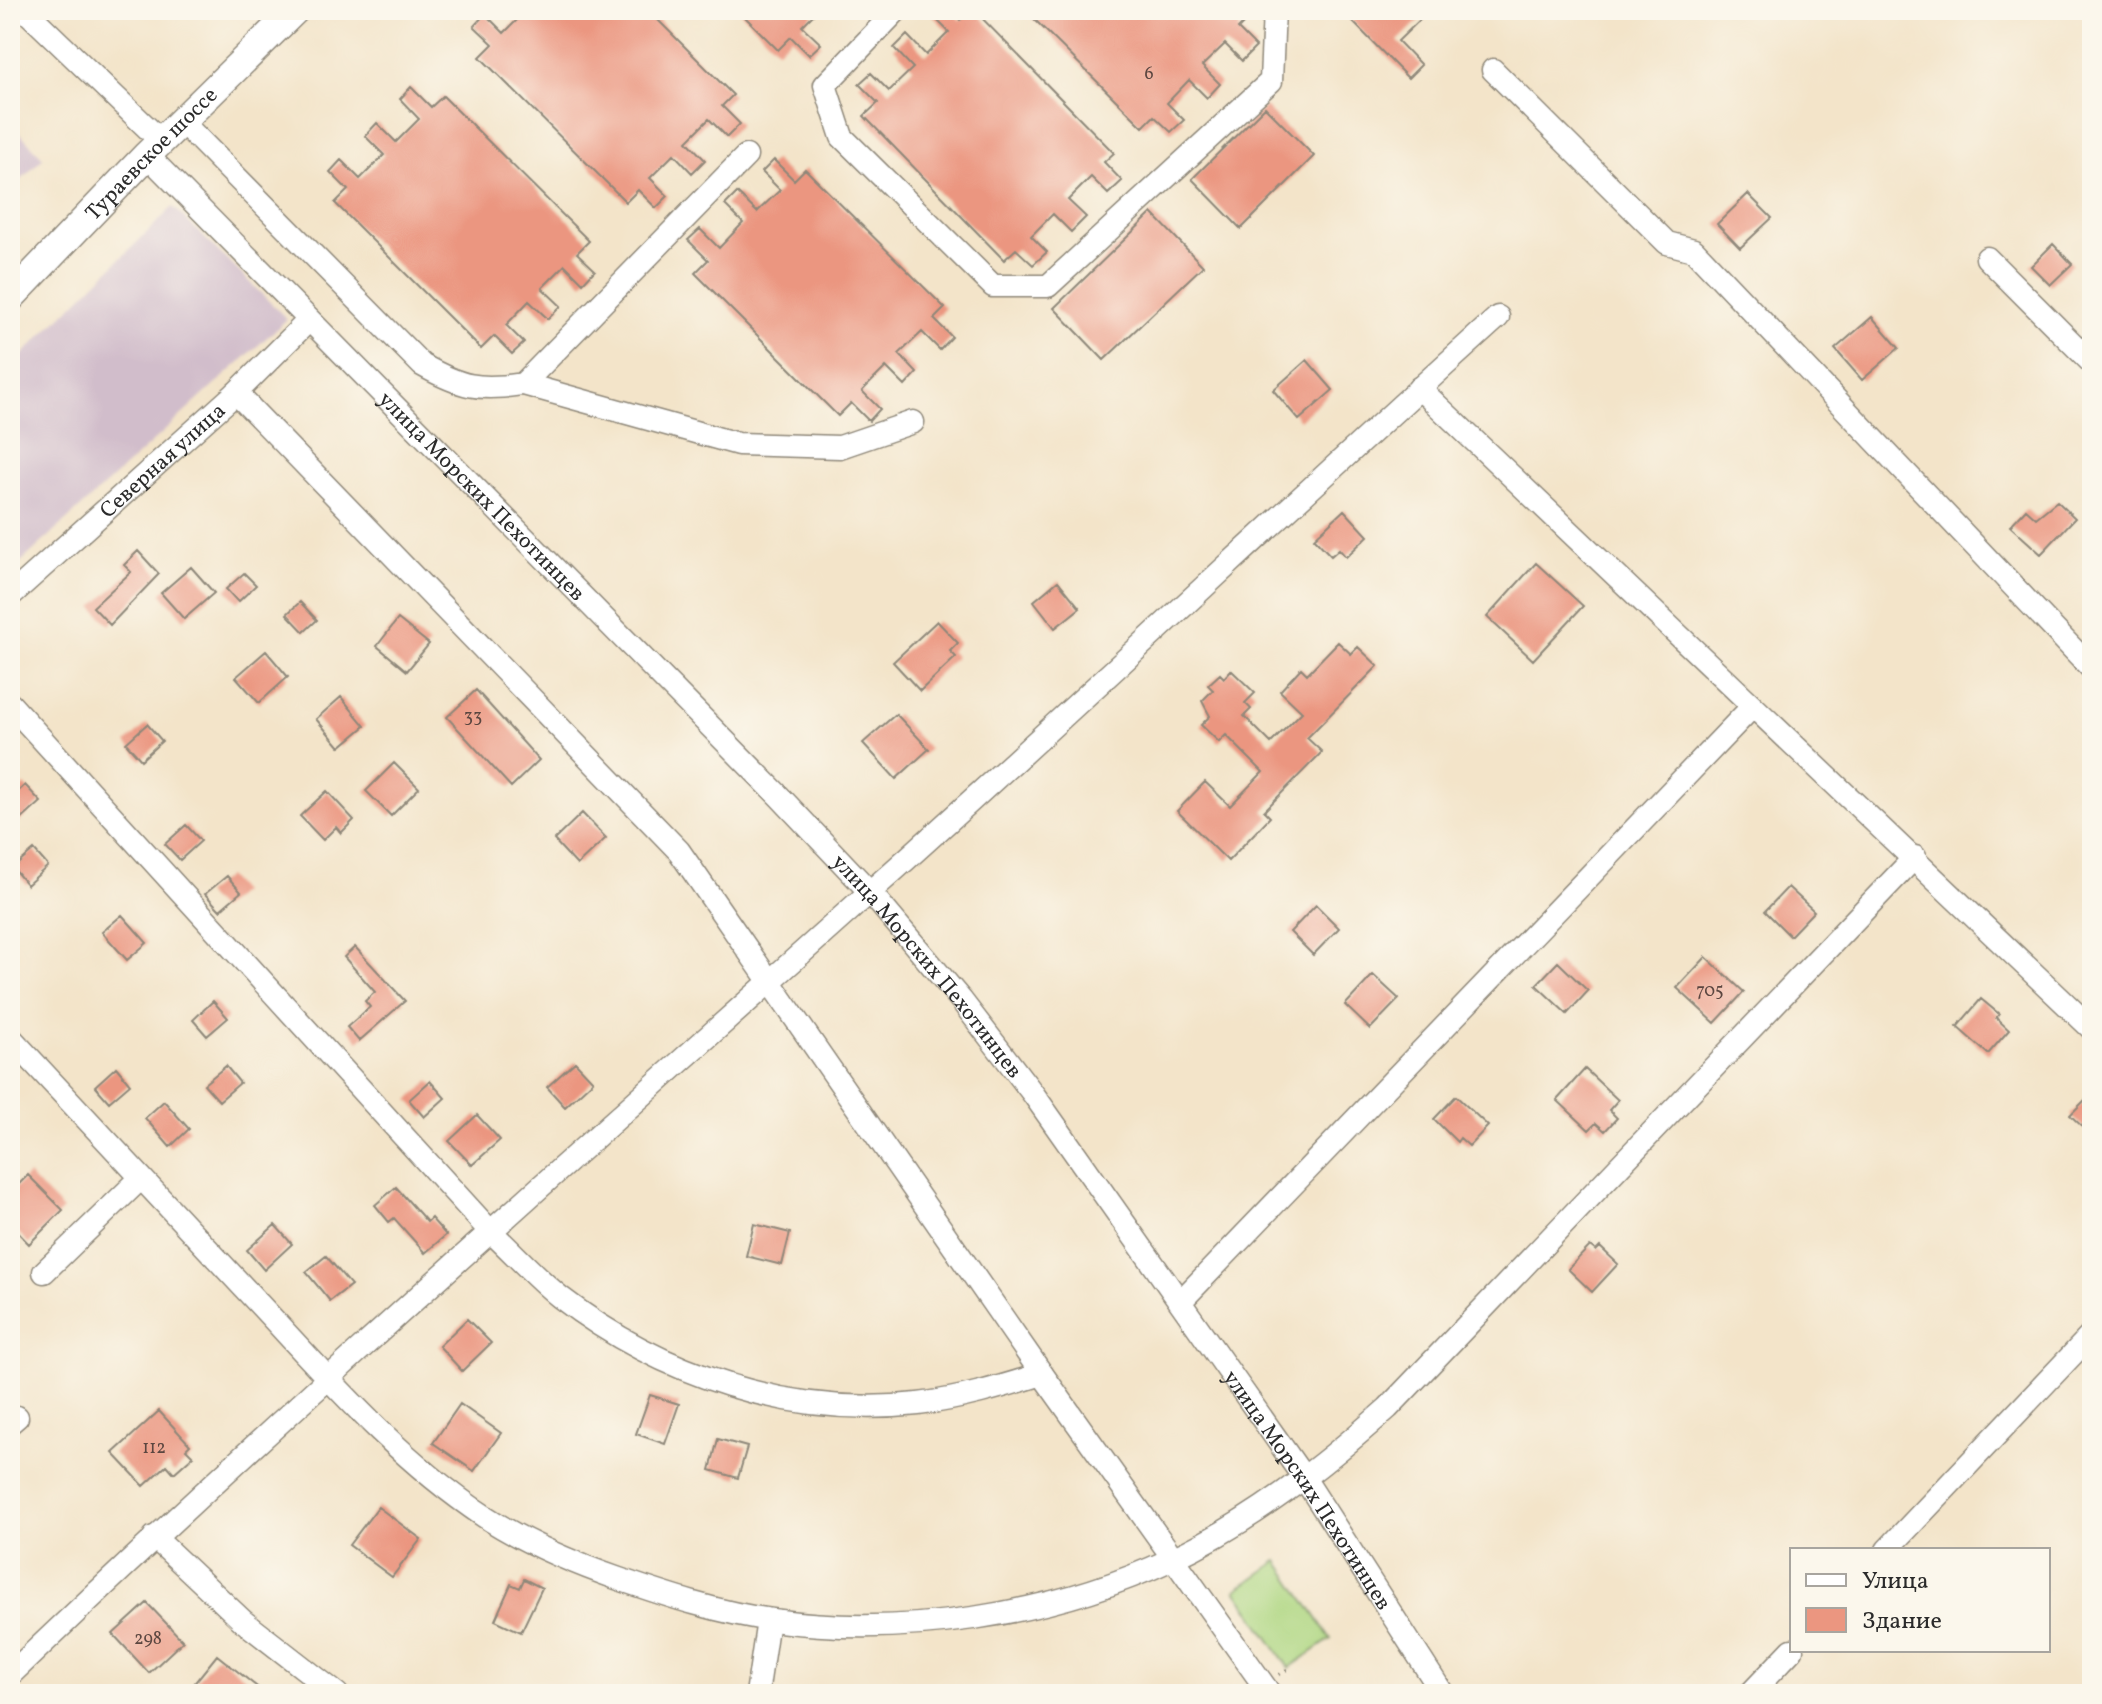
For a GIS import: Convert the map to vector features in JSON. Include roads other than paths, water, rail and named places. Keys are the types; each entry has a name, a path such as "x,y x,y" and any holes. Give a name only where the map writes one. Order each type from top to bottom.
{"main road":[{"name":"Тураевское шоссе","path":"10,298 163,139 295,10"}],"street":[{"path":"25,10 163,139 422,365 457,384 489,390 523,384 738,444 840,447 913,422"},
{"path":"897,10 825,85 842,137 993,286 1048,286 1271,81 1274,10"},
{"path":"1493,70 1667,243 1694,250 2092,669"},
{"name":"улица Морских Пехотинцев","path":"163,139 309,320 870,892 961,1000 1034,1095 1182,1300 1304,1478 1443,1694"},
{"path":"523,384 746,156"},
{"path":"1987,258 2092,363"},
{"path":"10,1675 154,1537 489,1230 870,892 1498,317"},
{"name":"Северная улица","path":"10,596 236,393 309,320"},
{"path":"1419,388 1752,707 1915,857 2092,1029"},
{"path":"236,393 679,851 1172,1560 1270,1694"},
{"path":"10,704 489,1230 559,1296 608,1329 671,1365 726,1385 790,1400 851,1406 891,1405 981,1393 1042,1374"},
{"path":"1182,1300 1752,707"},
{"path":"10,1037 379,1432 433,1479 497,1523 592,1569 645,1588 768,1620 871,1627 970,1617 1072,1595 1172,1560 1304,1478 1388,1408 1915,857"},
{"path":"44,1272 141,1178"},
{"path":"1889,1548 2092,1334"},
{"path":"154,1537 243,1621 337,1694"},
{"path":"757,1694 768,1620"},
{"path":"1750,1694 1790,1652"}]}
